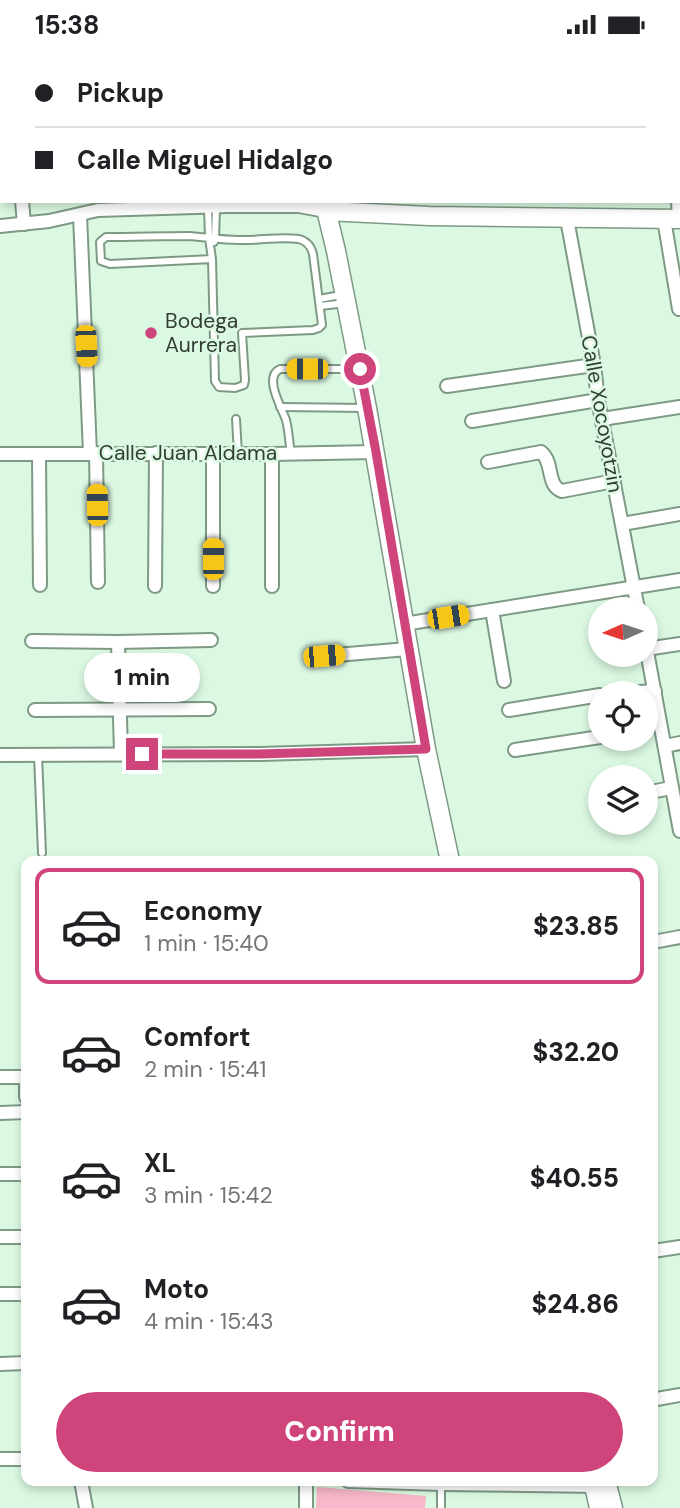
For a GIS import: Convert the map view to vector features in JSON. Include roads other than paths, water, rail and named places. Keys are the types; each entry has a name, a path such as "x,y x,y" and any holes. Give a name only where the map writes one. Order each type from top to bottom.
{"main road":[{"path":"449,856 426,749 368,408 325,206 429,216 567,219 675,215"},
{"path":"599,1508 600,1486"},
{"path":"602,1486 613,1508"}],"street":[{"path":"22,203 24,224"},
{"path":"0,226 80,215 110,205 325,206"},
{"path":"80,215 98,582"},
{"path":"675,215 679,309"},
{"name":"Calle Xocoyotzin","path":"567,219 636,597"},
{"path":"447,386 594,365"},
{"path":"472,421 598,400"},
{"path":"603,419 680,407"},
{"name":"Calle Juan Aldama","path":"0,454 376,452"},
{"path":"488,461 541,452 548,461 553,486 562,491 614,481"},
{"path":"155,586 156,453"},
{"path":"39,454 40,585"},
{"path":"213,454 213,586"},
{"path":"272,454 272,586"},
{"path":"622,524 680,514"},
{"path":"404,624 680,580"},
{"path":"492,610 504,681"},
{"path":"33,641 211,640"},
{"path":"118,642 121,754"},
{"path":"658,647 680,644"},
{"path":"324,656 408,649"},
{"path":"509,710 588,697"},
{"path":"35,710 209,709"},
{"path":"658,710 680,831"},
{"path":"515,750 588,739"},
{"path":"665,746 680,743"},
{"path":"0,755 260,754 426,749"},
{"path":"658,791 671,788"},
{"path":"658,941 680,937"},
{"path":"0,1077 21,1077"},
{"path":"0,1113 21,1112"},
{"path":"0,1174 21,1174"},
{"path":"0,1237 21,1237"},
{"path":"658,1250 680,1247"},
{"path":"0,1294 21,1294"},
{"path":"0,1364 21,1363"},
{"path":"658,1398 680,1395"},
{"path":"0,1459 21,1459"},
{"path":"82,1486 86,1508"},
{"path":"306,1486 306,1508"}],"lane":[{"path":"205,205 212,238 215,381 219,387 235,388 246,380 242,333 300,331 318,328 322,321 313,254 307,243 301,239 239,240 212,238 189,236 106,237 100,242 100,259 103,263 212,260"},
{"path":"319,302 345,299"},
{"path":"290,454 285,418 274,386 274,374 278,369 360,369"},
{"path":"280,407 368,408"},
{"path":"236,419 238,454"},
{"path":"38,754 42,853"},
{"path":"441,1486 441,1508"}],"place":[{"name":"Bodega Aurrera","path":"151,333"}]}
